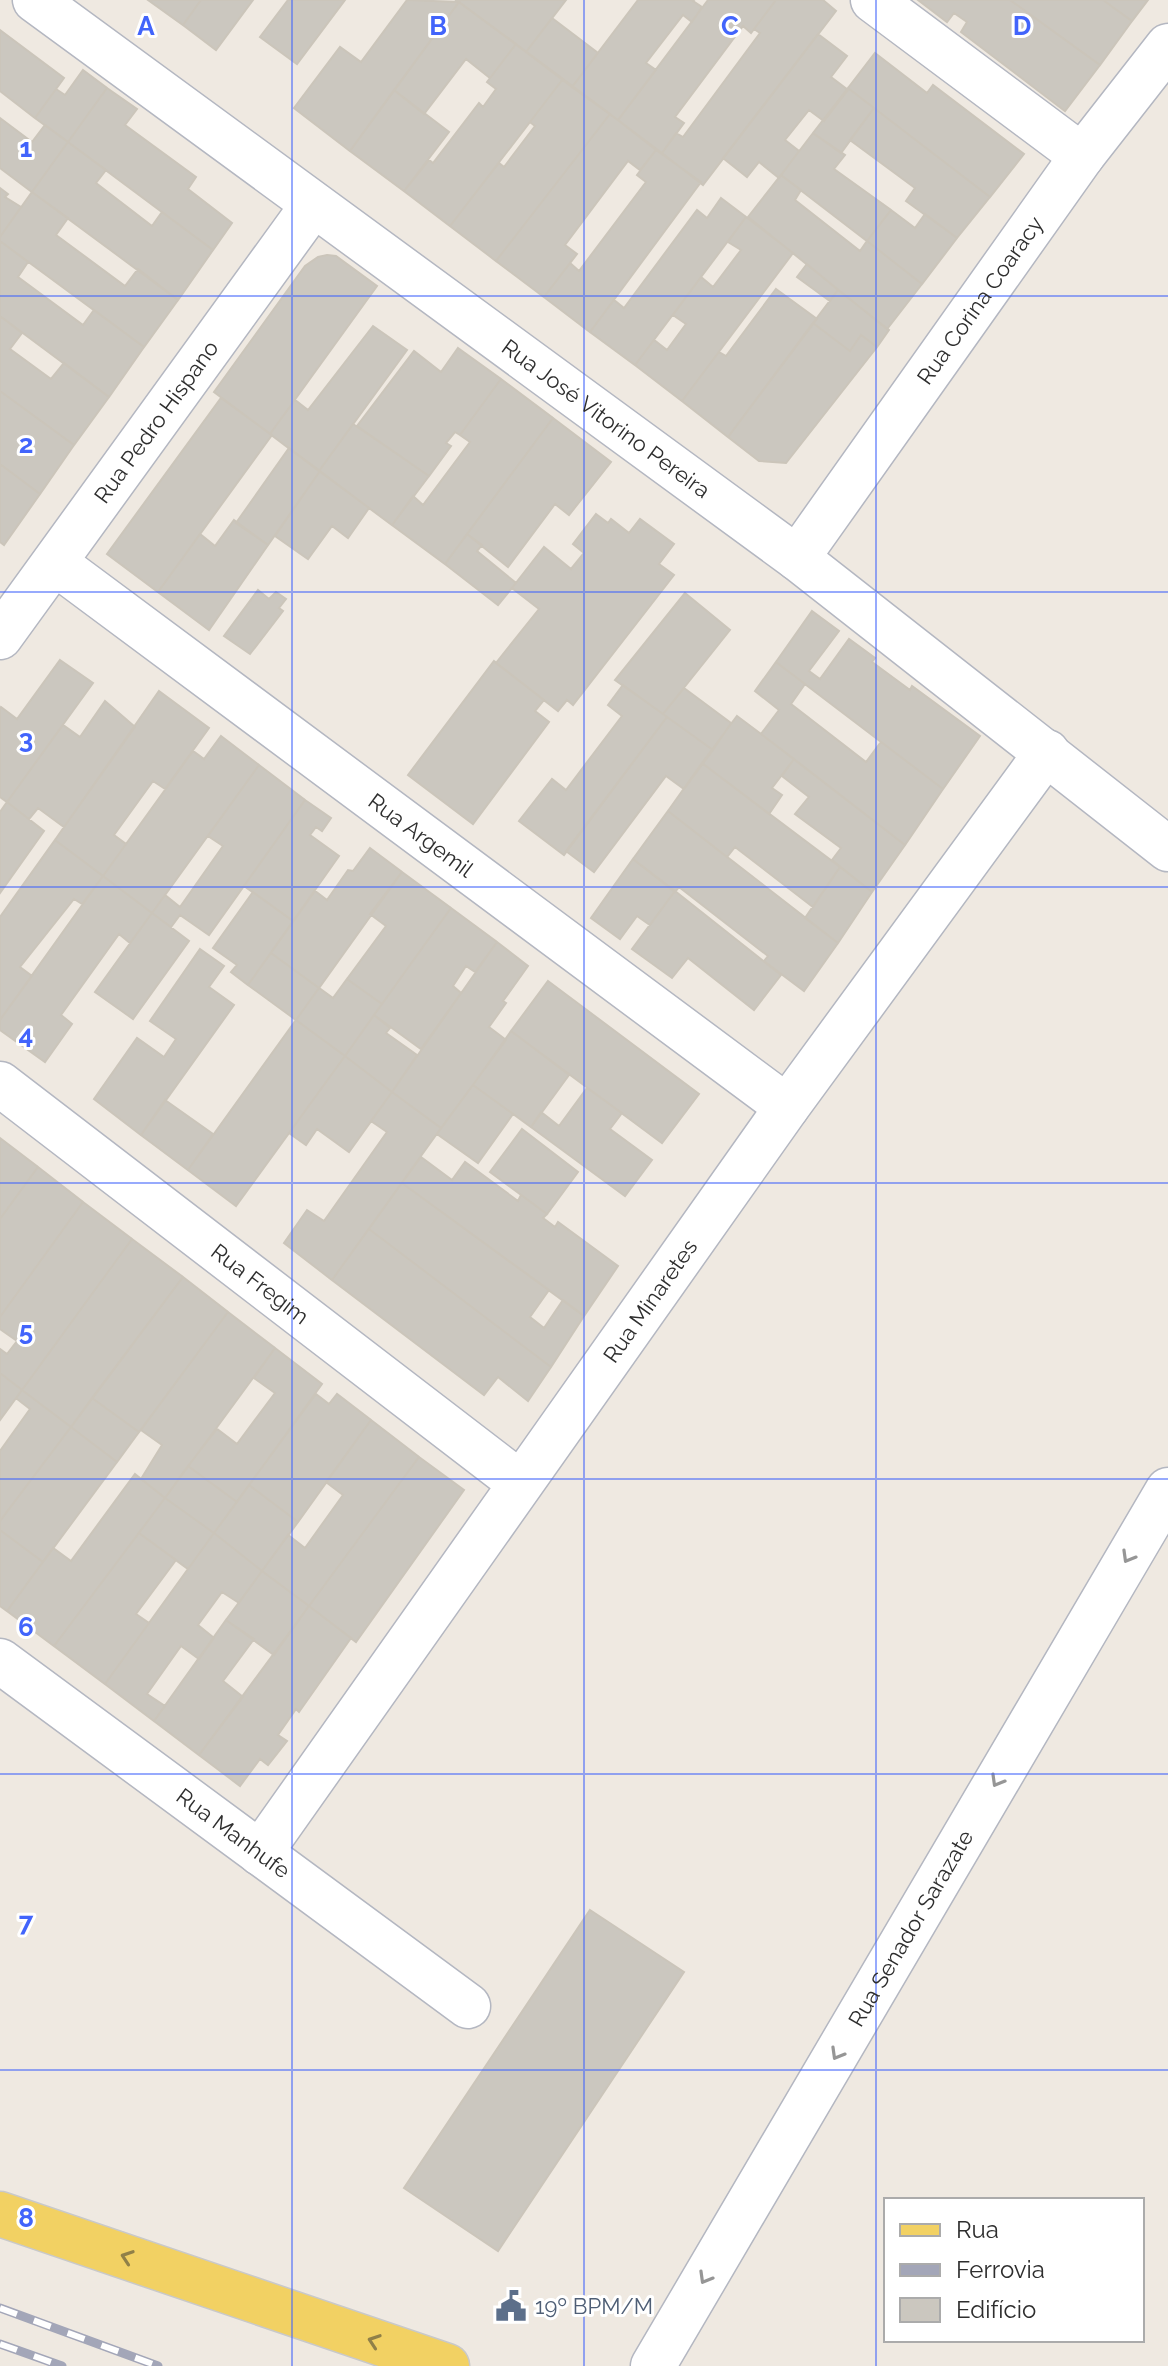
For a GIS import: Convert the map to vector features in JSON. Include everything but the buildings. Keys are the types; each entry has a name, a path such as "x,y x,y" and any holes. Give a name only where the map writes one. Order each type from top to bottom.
{"main road":[{"path":"0,2214 447,2366"}],"street":[{"name":"Rua José Vitorino Pereira","path":"35,0 797,558 1168,849"},
{"path":"873,0 1082,156"},
{"name":"Rua Corina Coaracy","path":"797,558 1082,156 1168,46"},
{"name":"Rua Pedro Hispano","path":"0,637 313,205"},
{"name":"Rua Argemil","path":"55,563 787,1107"},
{"name":"Rua Minaretes","path":"260,1853 787,1107 1047,752"},
{"name":"Rua Fregim","path":"0,1084 520,1483"},
{"name":"Rua Senador Sarazate","path":"653,2366 1168,1490"},
{"name":"Rua Manhufe","path":"0,1661 468,2006"}],"railway":[{"path":"0,2308 158,2366"},
{"path":"0,2344 62,2366"}],"place":[{"name":"19º BPM/M","path":"511,2306"}]}
